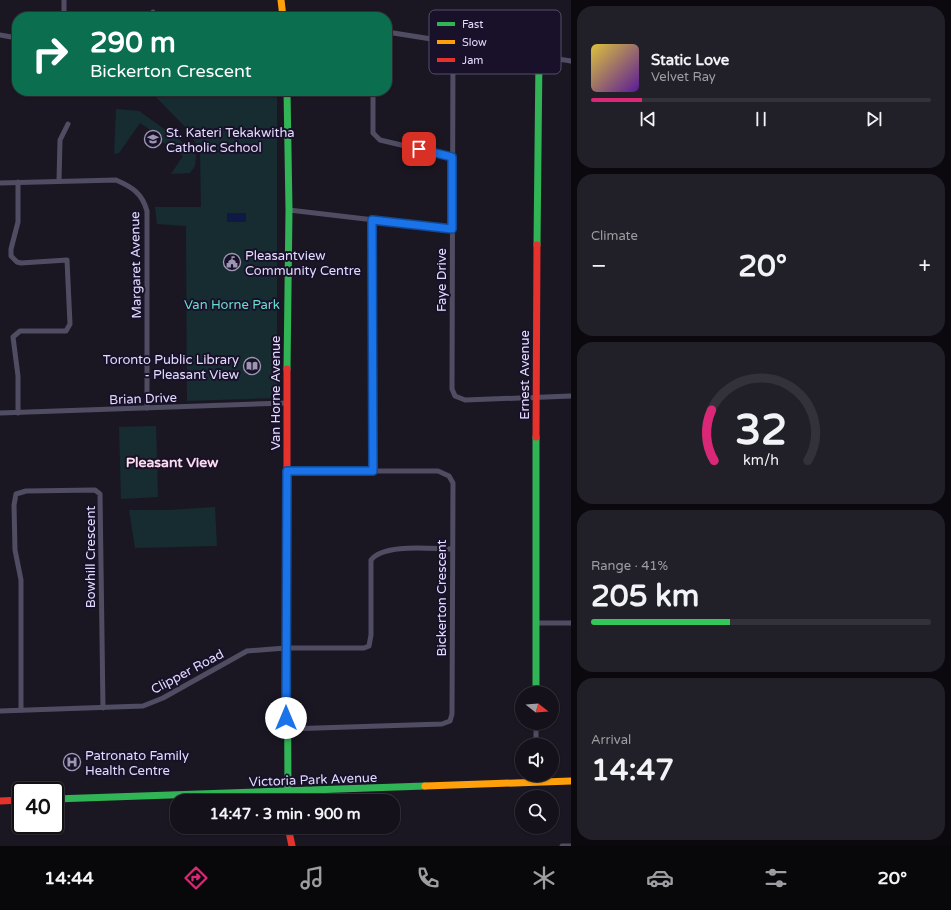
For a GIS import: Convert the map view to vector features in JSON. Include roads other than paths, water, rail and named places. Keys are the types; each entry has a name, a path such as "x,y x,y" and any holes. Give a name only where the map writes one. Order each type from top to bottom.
{"street":[{"path":"64,0 64,12"},
{"path":"281,0 283,12"},
{"path":"392,33 429,39"},
{"path":"0,36 12,37"},
{"path":"561,59 571,61"},
{"name":"Faye Drive","path":"453,74 452,389 455,396 465,400 536,397"},
{"name":"Ernest Avenue","path":"536,686 536,397 539,74"},
{"name":"Van Horne Avenue","path":"286,792 286,403 289,210 288,96"},
{"path":"373,96 373,133 380,140 452,157"},
{"path":"59,181 60,140 68,124"},
{"name":"Margaret Avenue","path":"0,183 116,180 131,186 145,203 147,211 147,408"},
{"path":"18,182 18,222 11,249 11,256 17,262 21,263 68,260 70,324 66,331 63,332 20,331 13,337 18,376 18,413"},
{"path":"289,210 452,229"},
{"path":"372,220 373,471"},
{"path":"536,397 571,396"},
{"name":"Brian Drive","path":"0,413 286,403"},
{"name":"Bickerton Crescent","path":"286,729 442,724 450,721 452,714 453,483 449,476 438,471 287,471"},
{"name":"Bowhill Crescent","path":"21,710 21,580 15,550 14,505 16,494 26,491 96,490 100,494 103,708"},
{"name":"Clipper Road","path":"0,711 143,706 163,698 248,652 286,648 364,648 369,646 371,635 371,560 375,554 390,549 452,549"},
{"path":"536,624 571,622"},
{"name":"Victoria Park Avenue","path":"64,799 286,792 515,780"},
{"name":"Victoria Park Avenue","path":"559,780 571,781"},
{"path":"0,800 12,800"},
{"path":"289,834 292,846"},
{"path":"562,846 571,846"}],"water":[{"path":"227,213 246,213 246,222 227,222"}],"place":[{"name":"St. Kateri Tekakwitha Catholic School","path":"153,139"},
{"name":"Pleasantview Community Centre","path":"232,262"},
{"name":"Toronto Public Library - Pleasant View","path":"252,366"},
{"name":"Patronato Family Health Centre","path":"72,762"}],"district":[{"name":"Pleasant View","path":"172,462"}],"park label":[{"name":"Van Horne Park","path":"232,304"}]}
